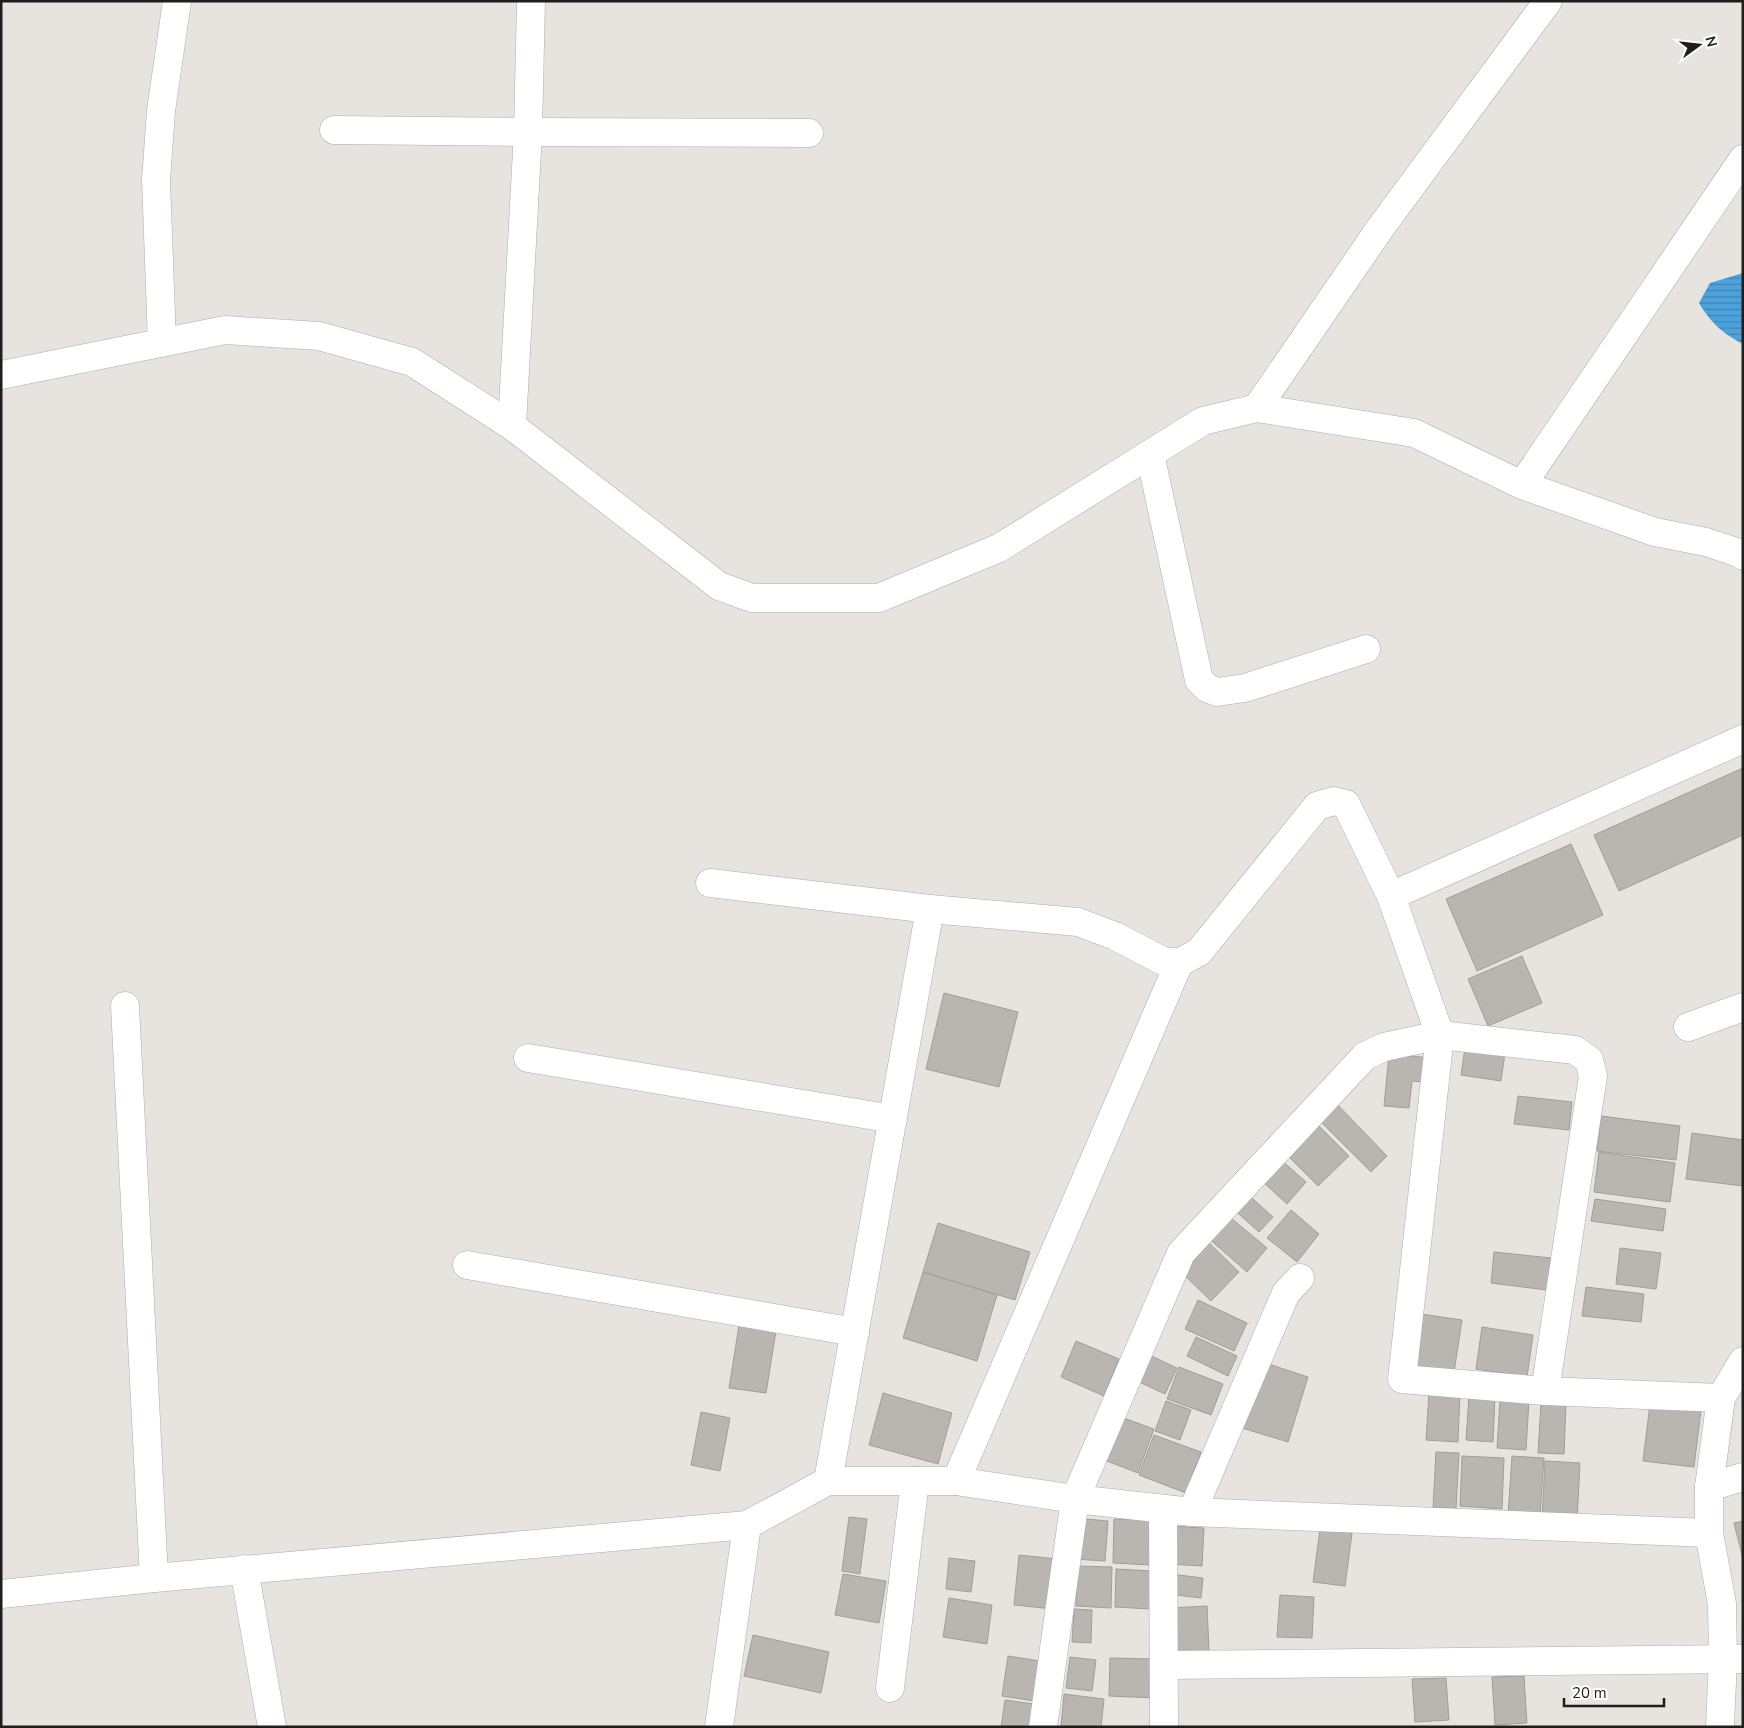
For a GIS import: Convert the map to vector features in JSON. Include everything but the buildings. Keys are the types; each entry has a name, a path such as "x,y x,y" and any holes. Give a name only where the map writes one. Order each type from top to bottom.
{"street":[{"path":"162,343 156,180 161,111 177,1"},
{"path":"512,426 528,132 531,1"},
{"path":"1256,408 1381,227 1548,1"},
{"path":"334,130 809,132"},
{"path":"1522,484 1743,159"},
{"path":"1,375 225,330 319,336 412,362 512,426 719,586 752,598 879,598 999,548 1203,421 1256,408 1414,433 1522,484 1656,532 1706,542 1743,556"},
{"path":"1150,454 1199,680 1207,688 1217,692 1245,688 1366,649"},
{"path":"1391,896 1743,739"},
{"path":"710,883 930,909 1078,922 1115,936 1162,962 1178,963 1199,952 1317,806 1334,800 1346,804 1391,896 1440,1035 1402,1379 1545,1391 1721,1398"},
{"path":"828,1481 930,909"},
{"path":"956,1481 1178,963"},
{"path":"125,1006 154,1578"},
{"path":"1688,1027 1743,1007"},
{"path":"1043,1727 1075,1499 1180,1254 1365,1056 1384,1047 1440,1035 1575,1050 1588,1060 1594,1076 1545,1391"},
{"path":"528,1058 893,1118"},
{"path":"467,1265 855,1332"},
{"path":"1192,1512 1286,1293 1300,1278"},
{"path":"1720,1727 1733,1659 1732,1600 1709,1533 1709,1487 1721,1398 1743,1360"},
{"path":"1709,1487 1743,1477"},
{"path":"1,1594 244,1569 747,1525 828,1481 956,1481 1075,1499 1192,1512 1709,1533"},
{"path":"890,1688 915,1481"},
{"path":"1163,1509 1164,1727"},
{"path":"719,1727 747,1525"},
{"path":"244,1569 272,1727"},
{"path":"1164,1666 1733,1659"}],"water":[{"path":"1743,273 1743,344 1718,327 1699,303 1710,283"}]}
